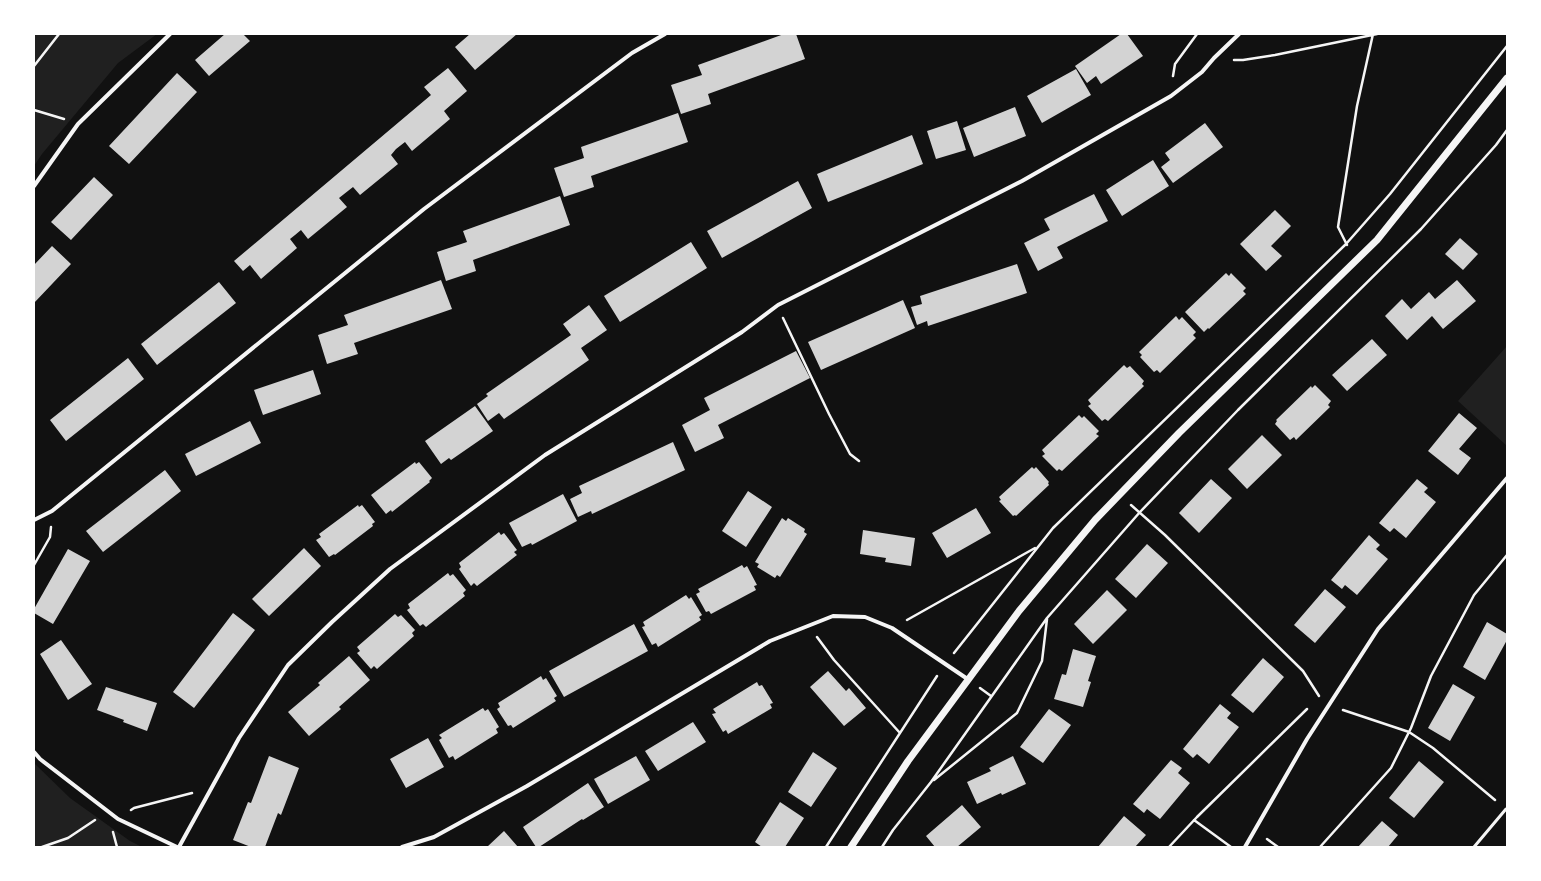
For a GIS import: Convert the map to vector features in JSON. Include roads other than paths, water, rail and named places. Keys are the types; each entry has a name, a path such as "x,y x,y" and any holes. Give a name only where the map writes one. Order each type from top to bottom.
{"street":[{"path":"34,186 78,124 170,34"},
{"path":"34,520 52,511 424,209 632,54 665,34"},
{"path":"34,752 40,759 118,819 178,847 239,738 288,665 332,622 390,570 545,455 742,332 778,305 1022,181 1171,96 1202,72 1214,58 1240,34"},
{"path":"851,847 908,762 1019,611 1095,520 1185,428 1377,240 1507,78"},
{"path":"1245,847 1304,744 1378,629 1507,478"},
{"path":"402,847 434,837 520,790 770,641 833,616 865,617 892,628 969,680"}],"lane":[{"path":"1474,847 1506,809"}]}
